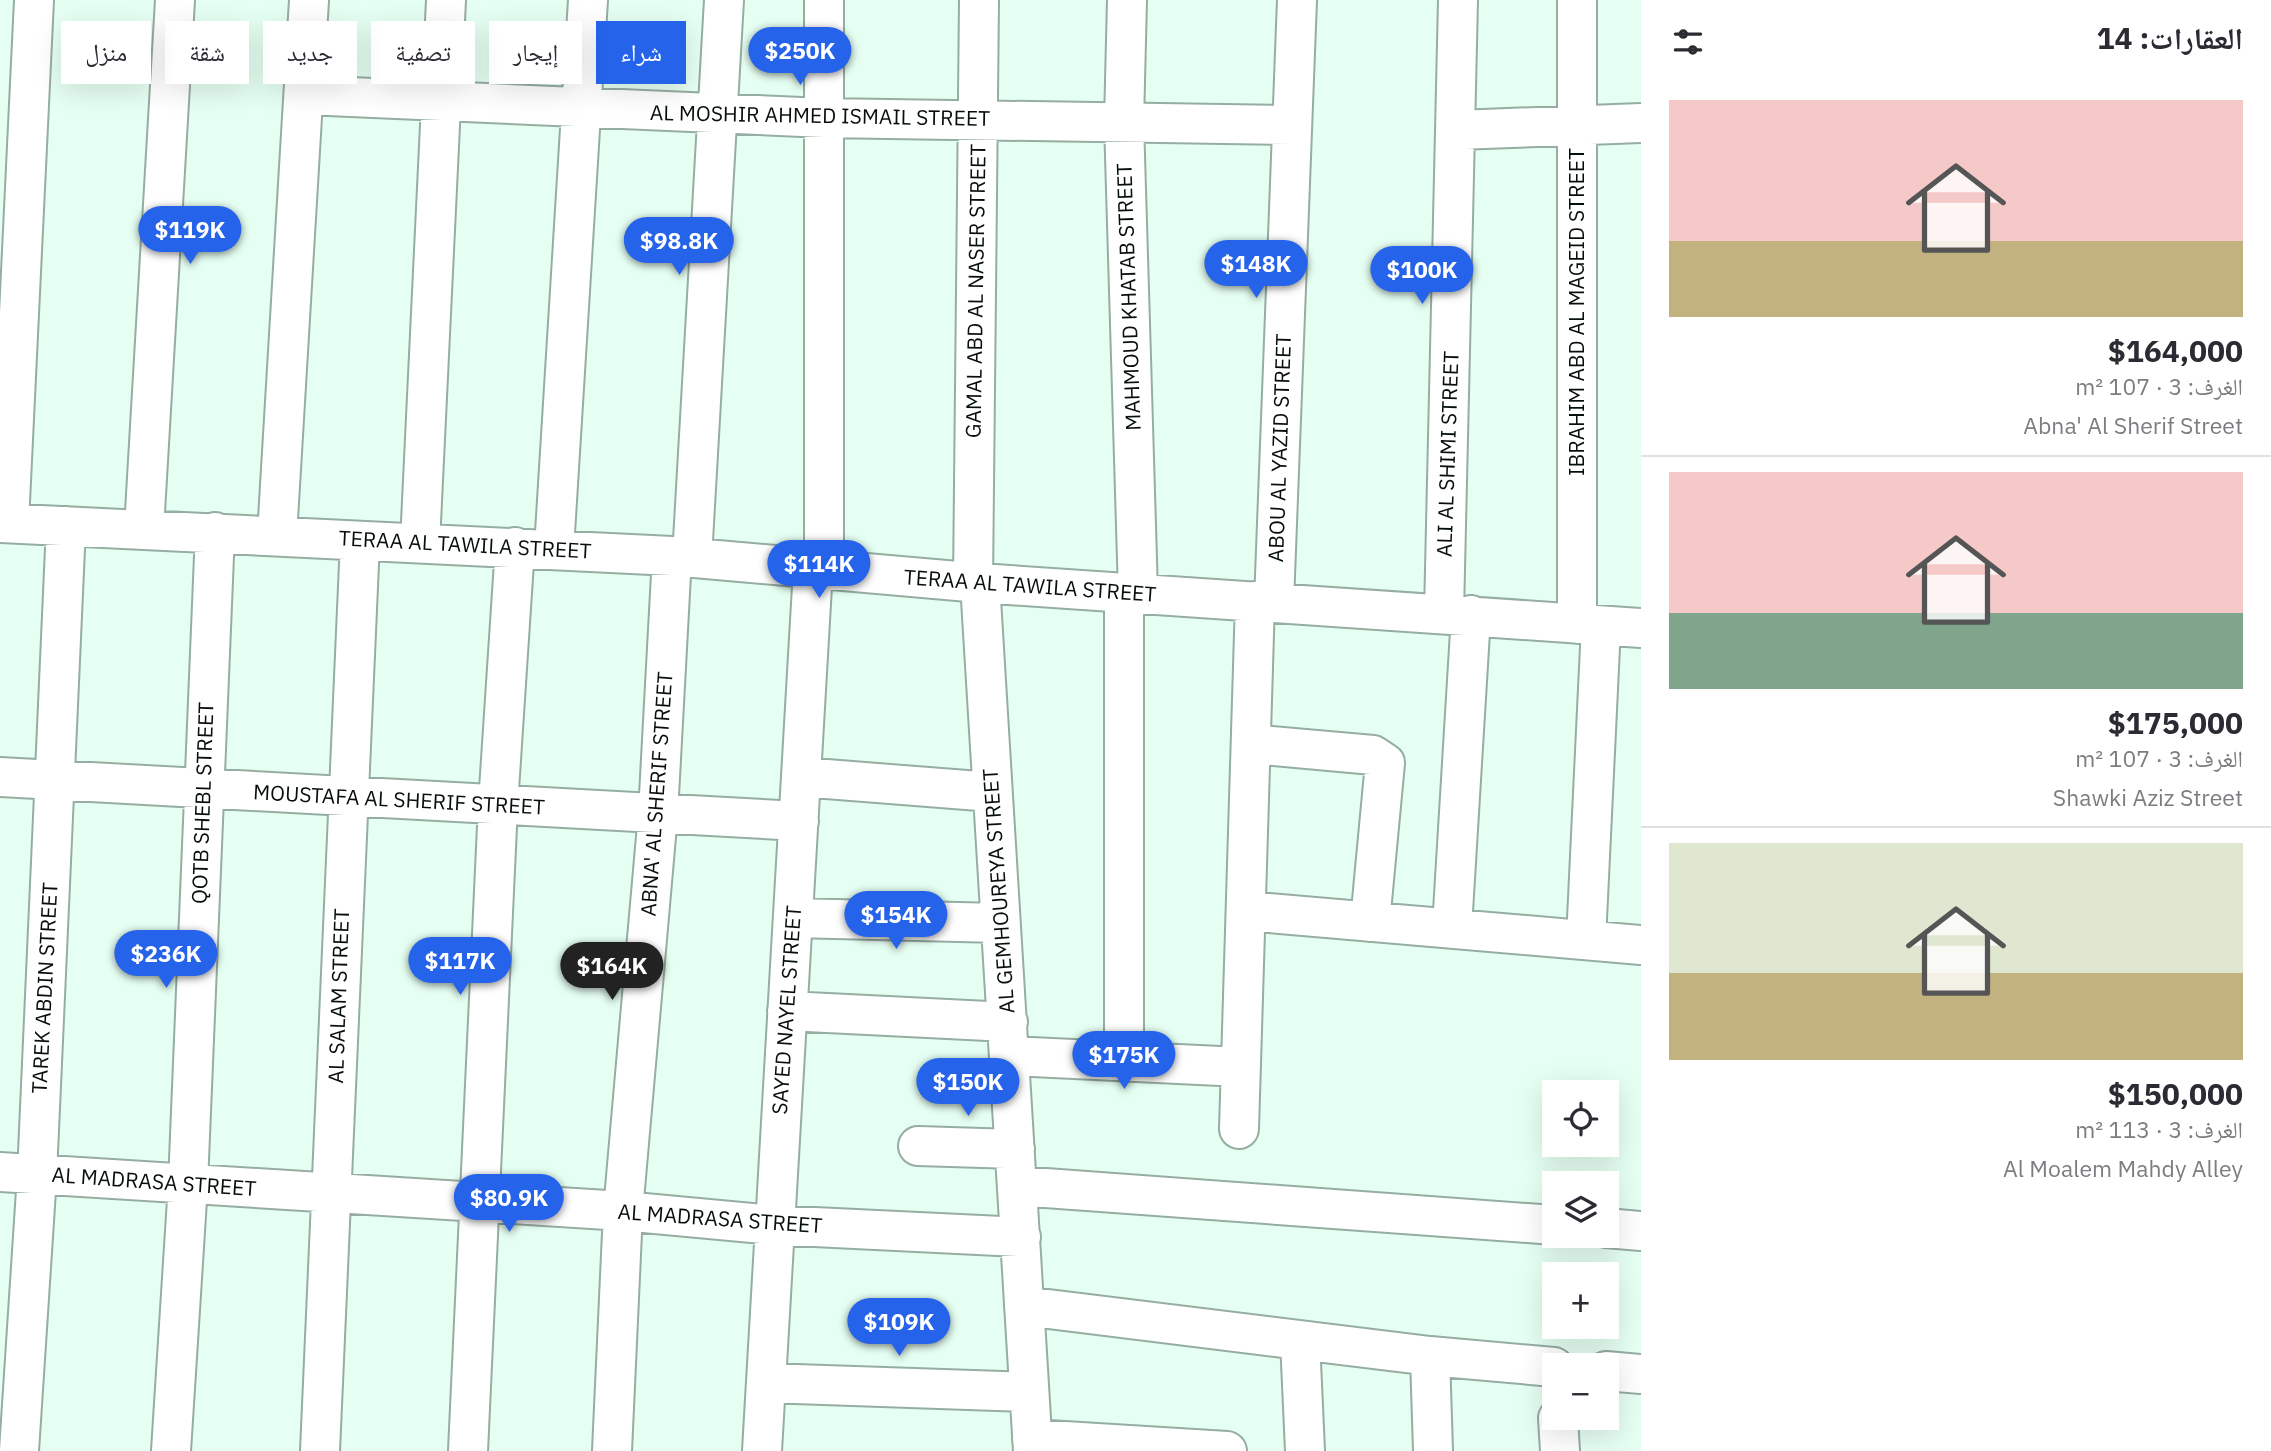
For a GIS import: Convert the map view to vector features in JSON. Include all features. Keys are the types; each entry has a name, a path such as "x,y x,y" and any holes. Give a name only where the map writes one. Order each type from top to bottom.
{"street":[{"path":"5,523 34,0"},
{"path":"144,529 175,0"},
{"path":"276,536 309,0"},
{"path":"420,543 446,0"},
{"path":"554,549 588,0"},
{"name":"ABNA' AL SHERIF STREET","path":"611,1451 623,1211 682,557 718,114 724,0"},
{"name":"SAYED NAYEL STREET","path":"762,1451 773,1224 801,777 818,570 824,0"},
{"name":"GAMAL ABD AL NASER STREET","path":"976,583 979,0"},
{"name":"MAHMOUD KHATAB STREET","path":"1124,1062 1131,593 1124,122 1127,0"},
{"name":"ABOU AL YAZID STREET","path":"1239,1129 1251,744 1265,602 1297,0"},
{"name":"ALI AL SHIMI STREET","path":"1452,928 1457,614 1458,0"},
{"name":"IBRAHIM ABD AL MAGEID STREET","path":"1577,0 1589,625 1586,940"},
{"name":"AL MOSHIR AHMED ISMAIL STREET","path":"305,95 582,110 824,118 1292,125"},
{"path":"1457,130 1641,123"},
{"name":"TERAA AL TAWILA STREET","path":"5,523 682,557 976,583 1641,628"},
{"name":"TAREK ABDIN STREET","path":"19,1451 18,1173 54,780 66,526"},
{"name":"QOTB SHEBL STREET","path":"171,1451 188,1184 215,532"},
{"name":"AL SALAM STREET","path":"320,1451 360,541"},
{"path":"468,1451 498,805 515,547"},
{"name":"AL GEMHOUREYA STREET","path":"976,583 1009,1039 1033,1445"},
{"path":"1251,744 1373,755 1385,762 1370,922"},
{"name":"MOUSTAFA AL SHERIF STREET","path":"0,777 799,821"},
{"path":"801,777 992,792"},
{"path":"1246,911 1641,945"},
{"path":"793,918 1000,923"},
{"path":"787,1011 1009,1039 1124,1062 1241,1067"},
{"path":"918,1146 1017,1168 1542,1224"},
{"name":"AL MADRASA STREET","path":"18,1173 623,1211 773,1224 1021,1237"},
{"path":"1619,1229 1641,1231"},
{"path":"1024,1306 1430,1356 1542,1366"},
{"path":"1300,1340 1305,1451"},
{"path":"1430,1356 1433,1451"},
{"path":"1619,1372 1641,1374"},
{"path":"766,1383 1029,1392"},
{"path":"1559,1430 1560,1451"},
{"path":"1033,1445 1227,1451"}]}
